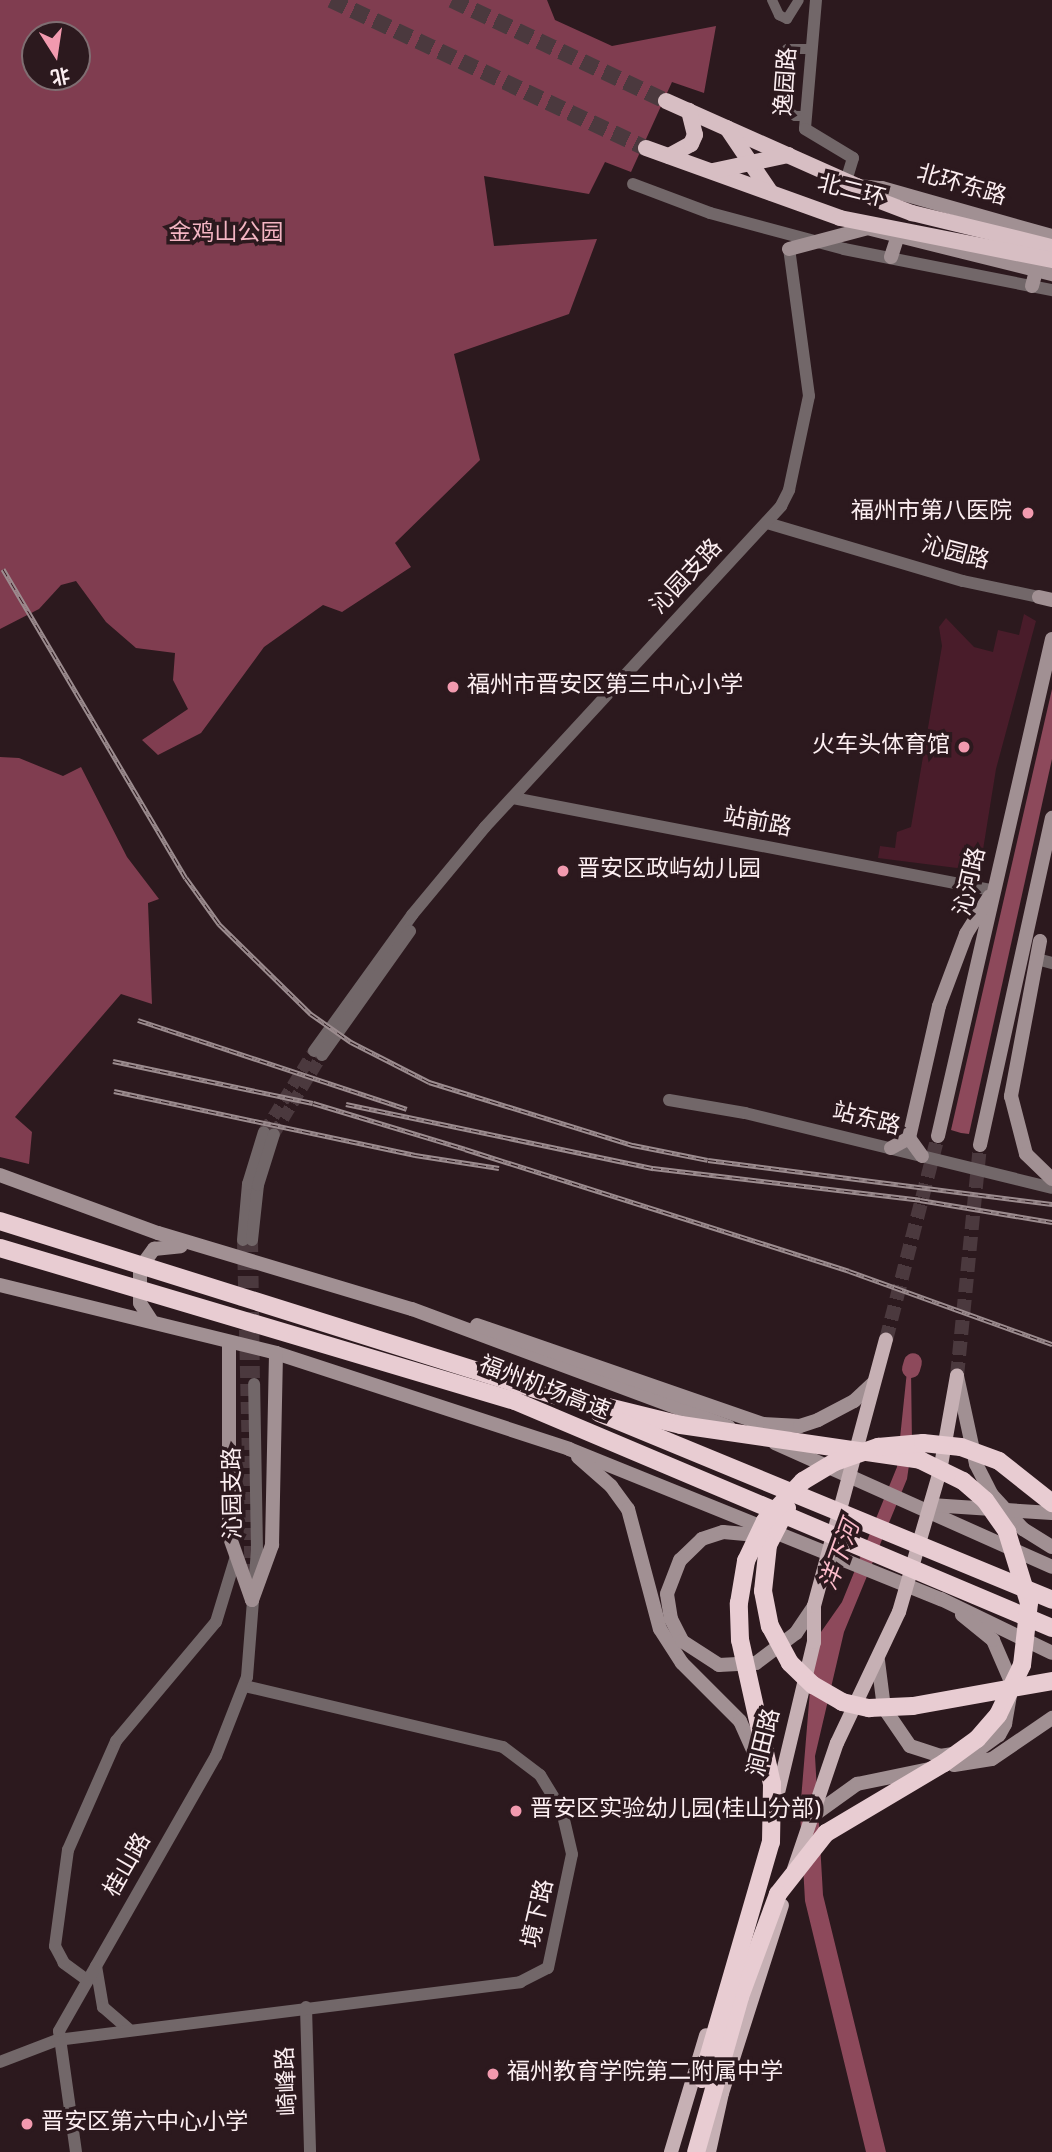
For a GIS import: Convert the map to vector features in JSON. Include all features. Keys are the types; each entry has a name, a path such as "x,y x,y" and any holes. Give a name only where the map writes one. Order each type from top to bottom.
{"highway":[{"name":"北二环","path":"666,102 852,184 875,199 940,228 1052,260"},
{"path":"670,156 691,144 695,135 689,111"},
{"path":"727,128 771,193"},
{"name":"北二环","path":"646,148 840,218 940,228 1052,247"},
{"path":"711,171 788,155"},
{"name":"福州机场高速","path":"0,1221 547,1392 1052,1600"},
{"name":"福州机场高速","path":"0,1248 515,1401 1052,1628"},
{"path":"547,1392 681,1425 920,1460 963,1481 985,1500 1007,1532 1029,1603 1022,1665 998,1715 977,1739 944,1763 826,1833 778,1894 740,1997 696,2152"},
{"path":"684,2152 771,1842 772,1784 740,1640 746,1561 778,1503 815,1466 878,1447 923,1443 974,1452 999,1461 1052,1503"},
{"path":"815,1466 779,1518 768,1545 763,1591 770,1626 790,1663 813,1685 842,1702 869,1708 913,1706 1052,1681"}],"main road":[{"name":"北环东路","path":"852,184 882,188 1052,236"},
{"path":"840,218 897,239 1052,274"},
{"path":"789,249 868,228"},
{"path":"891,257 897,239"},
{"path":"1032,286 1035,271"},
{"name":"沁河路","path":"938,1136 1052,639"},
{"path":"1052,818 1037,959 1011,1096 1024,1148 1052,1179"},
{"path":"891,1148 909,1138 941,999 970,924 994,891"},
{"path":"980,1145 1039,941"},
{"path":"909,1138 922,1156"},
{"path":"0,1175 204,1248 412,1309 498,1331 763,1424 800,1426 818,1420 855,1401 873,1383"},
{"path":"151,1320 138,1293 145,1258 166,1245 204,1248"},
{"path":"0,1285 151,1320 276,1353 569,1450 941,1599 1052,1653"},
{"path":"412,1309 918,1504 1052,1567"},
{"name":"涧田路","path":"671,2152 770,1824 814,1642 814,1606 886,1340"},
{"path":"229,1342 229,1535 252,1600"},
{"path":"252,1600 272,1545 276,1353"},
{"path":"709,2152 722,2094 811,1817 837,1743 878,1661 898,1612 940,1471 957,1376 974,1452 992,1496 1023,1530 1052,1547"},
{"path":"569,1450 611,1486 628,1508 660,1629 682,1663 740,1721 754,1745 770,1824"},
{"path":"918,1504 1052,1513"},
{"path":"793,1539 723,1532 702,1539 680,1560 670,1577 667,1594 671,1619 682,1641 698,1655 719,1665 738,1667 773,1654 796,1633 814,1606"},
{"path":"878,1661 884,1708 911,1746 925,1754 953,1756 978,1750 999,1735 1011,1712 1010,1672 993,1640 941,1599"},
{"path":"811,1817 857,1784 992,1759 1052,1718"}],"street":[{"path":"772,0 779,15 787,19 799,0"},
{"name":"逸园路","path":"816,0 805,130 853,158 852,184"},
{"path":"805,116 795,116 781,105 788,49 811,49"},
{"path":"633,184 710,213 817,242 1052,290"},
{"name":"沁园支路","path":"318,1053 448,872 767,523 789,490 809,397 789,249"},
{"name":"沁园路","path":"767,523 963,582 1048,599"},
{"name":"站前路","path":"513,798 994,891"},
{"path":"1037,959 1052,963"},
{"name":"站东路","path":"668,1100 746,1112 1052,1188"},
{"path":"247,1240 269,1133"},
{"name":"沁园支路","path":"252,1600 257,1549 254,1384"},
{"path":"87,1980 64,1963 55,1946 68,1850 116,1741 213,1627 236,1556"},
{"name":"桂山路","path":"57,2040 87,1980 216,1756 245,1686 252,1600"},
{"name":"境下路","path":"0,2062 57,2040 520,1982 542,1974 554,1952 571,1874 571,1844 562,1811 547,1783 503,1747 245,1686"},
{"path":"96,1964 103,2007 128,2029"},
{"name":"崎峰路","path":"306,2007 310,2152"},
{"path":"57,2040 76,2152"}],"shaded area":[{"name":"火车头体育馆","path":"1024,614 1036,621 996,769 982,856 970,866 957,868 878,858 880,846 895,848 897,832 911,827 942,646 939,627 946,618 974,647 993,652 998,630 1019,635"},
{"path":"1052,689 1052,759 969,1134 961,1133 951,1130"},
{"path":"911,1369 912,1444 907,1479 844,1632 815,1756 823,1895 886,2152 866,2152 805,1901 800,1812 814,1642 842,1602 897,1467 907,1371"}],"green space":[{"name":"金鸡山公园","path":"0,0 547,0 555,20 612,46 716,26 704,93 672,82 631,172 605,162 589,194 484,176 494,246 597,239 569,314 454,354 480,460 395,543 411,567 342,612 323,605 264,647 201,733 158,755 142,740 188,709 173,680 175,653 136,648 106,622 76,581 61,585 39,609 0,629"},
{"path":"0,757 19,758 63,776 81,767 127,857 159,899 148,903 152,1004 121,994 15,1117 32,1132 29,1164 0,1157"}],"waterway":[{"name":"洋下河","path":"911,1369 913,1362"}],"tunnel":[{"path":"331,0 646,148"},
{"path":"452,0 666,101"},
{"path":"264,1132 314,1051"},
{"path":"274,1134 322,1055"},
{"path":"886,1340 938,1136"},
{"path":"957,1376 980,1145"},
{"path":"243,1240 251,1583"},
{"path":"252,1240 254,1384"}],"railway":[{"path":"3,569 186,878 219,924 311,1014 351,1042 429,1082 633,1145 708,1160 1052,1204"},
{"path":"138,1020 407,1109"},
{"path":"113,1061 313,1103 849,1271 1052,1344"},
{"path":"114,1091 415,1155 499,1168"},
{"path":"346,1104 653,1168 920,1200 1052,1222"}],"place":[{"name":"福州市第八医院","path":"1028,513"},
{"name":"福州市晋安区第三中心小学","path":"453,687"},
{"name":"火车头体育馆","path":"964,747"},
{"name":"晋安区政屿幼儿园","path":"563,871"},
{"name":"晋安区实验幼儿园(桂山分部)","path":"516,1811"},
{"name":"福州教育学院第二附属中学","path":"493,2074"},
{"name":"晋安区第六中心小学","path":"27,2124"}]}
